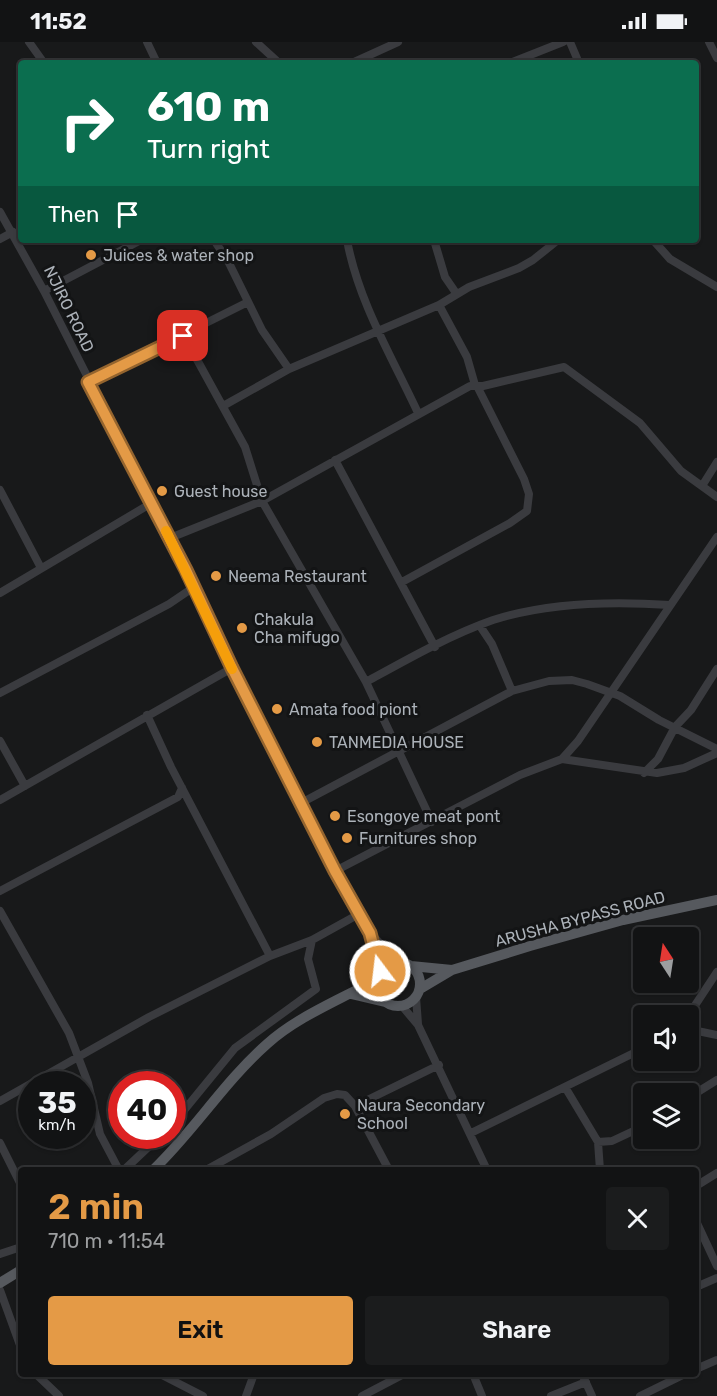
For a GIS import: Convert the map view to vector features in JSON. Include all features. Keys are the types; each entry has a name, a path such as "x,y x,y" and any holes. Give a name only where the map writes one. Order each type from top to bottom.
{"main road":[{"name":"ARUSHA BYPASS ROAD","path":"402,1006 452,970 623,920 717,900"},
{"path":"156,1167 232,1079 267,1044 291,1026 351,994 392,962 399,962"},
{"name":"ARUSHA BYPASS ROAD","path":"399,962 411,966 452,970"},
{"path":"411,966 419,976 418,993"},
{"path":"378,975 377,991 385,1002"},
{"path":"351,994 402,1006"},
{"path":"0,1283 18,1272"}],"street":[{"path":"29,42 42,60"},
{"path":"147,42 156,60"},
{"path":"256,42 276,60"},
{"path":"359,60 398,42"},
{"path":"517,60 562,42"},
{"path":"570,42 578,60"},
{"path":"710,42 717,58"},
{"name":"NJIRO ROAD","path":"0,212 18,242"},
{"path":"0,239 13,232"},
{"name":"NJIRO ROAD","path":"19,243 150,504 170,538 232,668 335,871 370,933 399,962"},
{"path":"44,291 135,243"},
{"path":"216,243 228,261 275,351 289,369"},
{"path":"348,243 378,330 418,412"},
{"path":"435,243 445,277 456,293"},
{"path":"223,406 289,369 439,305 456,293 533,260 554,243"},
{"path":"656,243 670,259 717,287"},
{"path":"88,382 248,302"},
{"path":"402,582 522,516 528,506 529,494 524,479 476,386 467,357 439,305"},
{"path":"183,336 245,447 262,501 283,533 366,682 432,822"},
{"path":"170,538 262,501 418,412 476,386 564,367 640,423 681,471 717,497"},
{"path":"335,460 435,647"},
{"path":"702,486 717,462"},
{"path":"0,490 41,568"},
{"path":"0,593 150,504"},
{"path":"335,871 520,775 562,759 578,741 717,537"},
{"path":"0,693 169,604 194,587"},
{"path":"366,682 480,626 517,614 576,605 670,605"},
{"path":"480,626 492,644 512,691"},
{"path":"0,800 232,668"},
{"path":"644,773 658,759 675,728 691,710 717,669"},
{"path":"301,803 512,691 540,682 572,680 611,691 717,751"},
{"path":"147,715 182,788 270,956"},
{"path":"0,741 25,786"},
{"path":"562,759 644,773 670,771 717,751"},
{"path":"0,891 171,801 178,797 182,788"},
{"path":"0,911 54,1005 78,1055 88,1083 100,1134 117,1167"},
{"path":"0,1101 78,1055 270,956 312,940 359,914"},
{"name":"NJIRO ROAD","path":"370,933 378,975"},
{"path":"186,1108 235,1048 316,989 308,959 312,940"},
{"path":"695,1005 717,972"},
{"path":"418,993 418,1025"},
{"path":"402,1006 418,1025 439,1065 486,1167"},
{"path":"699,1031 717,1035"},
{"path":"471,1133 633,1053"},
{"path":"355,1106 439,1065"},
{"path":"699,1091 717,1080"},
{"path":"565,1087 598,1142 600,1167"},
{"path":"211,1167 271,1134 324,1098 345,1095 355,1106 387,1167"},
{"path":"598,1142 612,1142 633,1132"},
{"path":"0,1143 18,1179"},
{"path":"127,1167 146,1149"},
{"path":"699,1184 717,1173"},
{"path":"700,1239 717,1266"},
{"path":"0,1254 18,1248"},
{"path":"699,1286 717,1278"},
{"path":"0,1290 2,1309 18,1342"},
{"path":"699,1368 717,1360"},
{"path":"39,1377 59,1396"},
{"path":"166,1377 203,1396"},
{"path":"246,1396 253,1377"},
{"path":"362,1396 398,1377"},
{"path":"474,1377 482,1396"},
{"path":"640,1396 679,1377"},
{"path":"551,1396 584,1378 592,1396"}],"slow traffic":[{"path":"166,531 232,669"}],"place":[{"name":"Juices & water shop","path":"91,255"},
{"name":"Guest house","path":"162,491"},
{"name":"Neema Restaurant","path":"216,576"},
{"name":"Chakula Cha mifugo","path":"242,628"},
{"name":"Amata food piont","path":"277,709"},
{"name":"TANMEDIA HOUSE","path":"317,742"},
{"name":"Esongoye meat pont","path":"335,816"},
{"name":"Furnitures shop","path":"347,838"},
{"name":"Naura Secondary School","path":"345,1114"}],"route":[{"path":"183,336 88,382 150,504 170,538 232,668 335,871 370,933 380,971"}]}
